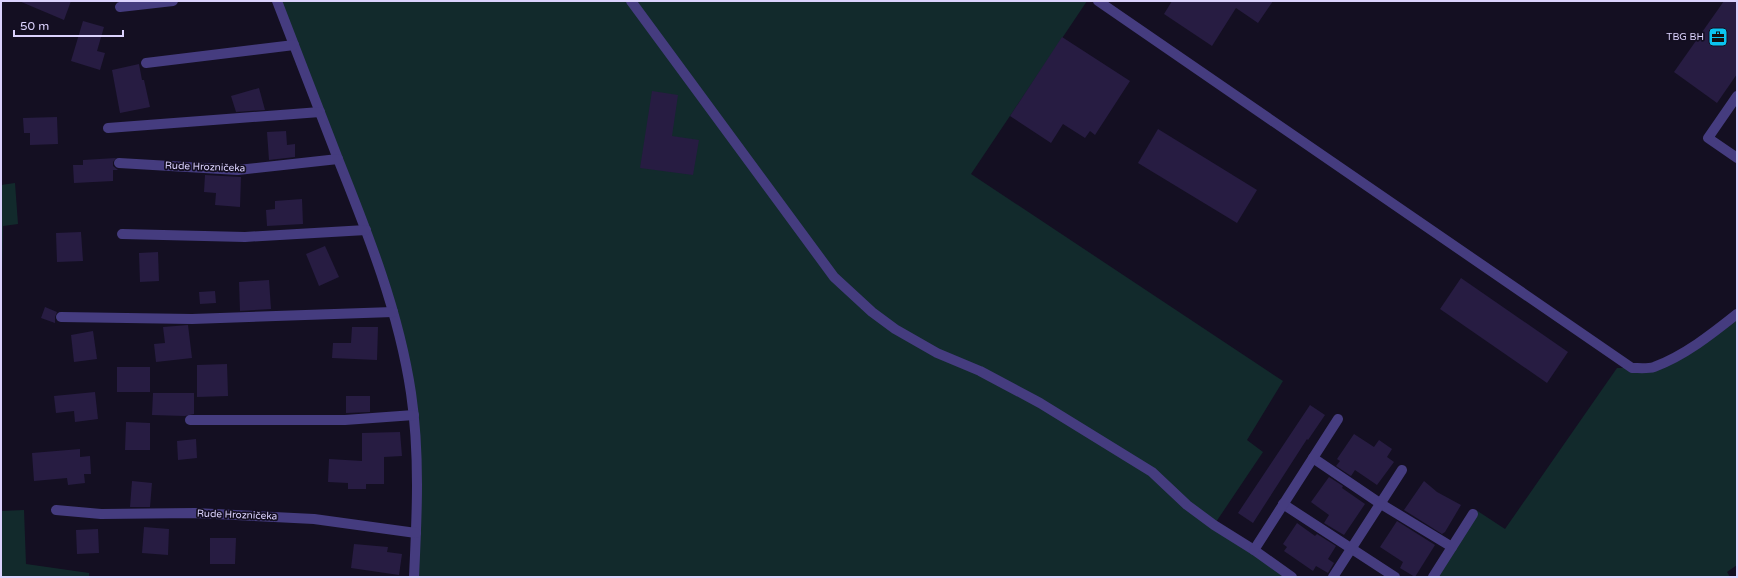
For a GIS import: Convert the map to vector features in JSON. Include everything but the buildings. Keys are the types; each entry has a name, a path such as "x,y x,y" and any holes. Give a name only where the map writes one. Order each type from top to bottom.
{"street":[{"path":"120,7 172,1"},
{"path":"277,1 366,230 393,312 404,357 414,415 418,491 414,577"},
{"path":"631,1 834,277 872,312 895,329 937,353 980,371 1040,403 1152,472 1187,505 1292,577"},
{"path":"1098,1 1632,368 1652,368 1684,352 1721,327 1737,314"},
{"path":"146,63 294,45"},
{"path":"1737,96 1708,138 1737,158"},
{"path":"108,128 320,112"},
{"name":"Rude Hrozničeka","path":"119,163 238,170 338,159"},
{"path":"122,234 245,237 366,230"},
{"path":"62,317 192,319 393,312"},
{"path":"190,420 345,420 414,415"},
{"path":"1254,550 1338,419"},
{"path":"1313,458 1381,504 1452,547"},
{"path":"1333,577 1402,470"},
{"path":"1283,504 1395,577"},
{"name":"Rude Hrozničeka","path":"56,510 101,514 195,513 314,519 416,533"},
{"path":"1433,577 1473,514"}],"green space":[{"path":"279,1 1087,1 971,174 1283,381 1247,440 1263,452 1214,525 1292,577 414,577 417,533 407,357"},
{"path":"15,183 18,224 3,226 1,316 1,185"},
{"path":"1737,314 1737,565 1727,572 1730,577 1438,577 1476,510 1505,529 1617,368 1653,368"},
{"path":"24,510 26,564 89,573 89,577 1,577 1,511"}],"place":[{"name":"TBG BH","path":"1718,37"}]}
